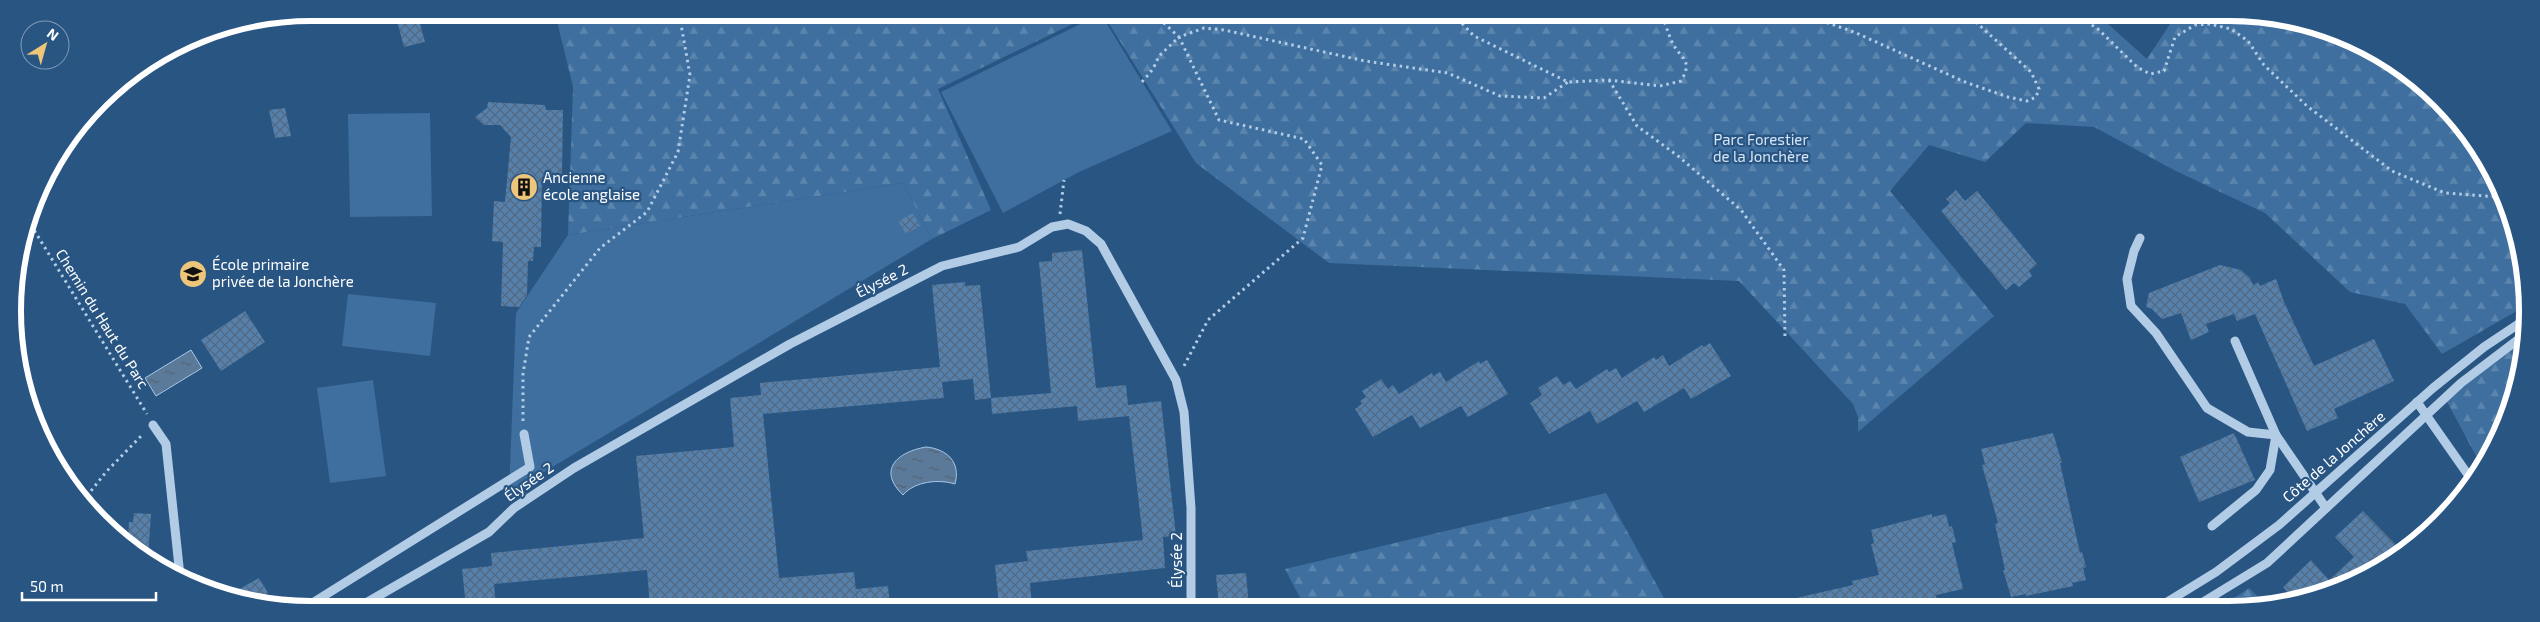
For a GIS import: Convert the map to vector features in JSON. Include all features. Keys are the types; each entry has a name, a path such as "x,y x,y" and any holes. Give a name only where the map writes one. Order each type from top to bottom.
{"street":[{"name":"Élysée 2","path":"369,601 489,532 514,508 574,468 790,344 942,266 1019,247 1059,226 1068,224 1086,231 1101,244 1176,380 1184,412 1191,508 1191,601"},
{"path":"2140,238 2134,251 2127,279 2131,306 2156,333 2207,408 2248,432 2276,435"},
{"name":"Côte de la Jonchère","path":"2169,601 2216,572 2279,525 2417,402 2484,348 2518,324"},
{"name":"Côte de la Jonchère","path":"2205,601 2267,563 2428,415 2461,382 2517,340"},
{"path":"2235,341 2276,435 2326,508"},
{"path":"2417,402 2428,415 2468,475"},
{"path":"153,425 166,444 179,569"},
{"path":"316,601 530,467 524,434"},
{"path":"2212,526 2256,490 2270,470 2276,435"}],"path":[{"path":"524,434 523,374 529,337 600,248 647,212 678,152 690,75 680,21"},
{"path":"1162,21 1179,37 1219,120 1304,139 1322,166 1303,238 1208,320 1176,380"},
{"path":"1460,21 1474,36 1568,82 1609,80 1660,86 1681,81 1686,72 1685,59 1672,44 1664,21"},
{"path":"1822,21 1854,32 1965,82 2008,97 2027,101 2036,97 2038,89 2031,72 1975,21"},
{"path":"2085,21 2096,28 2137,67 2150,74 2164,71 2175,37 2195,26 2210,24 2231,30 2248,41 2264,65 2307,106 2392,171 2445,193 2495,197"},
{"path":"1142,82 1153,69 1159,56 1179,37 1204,28 1224,30 1365,61 1448,73 1500,96 1544,98 1568,82"},
{"path":"1609,80 1637,126 1678,156 1741,210 1784,270 1785,339"},
{"path":"1059,226 1064,180"},
{"name":"Chemin du Haut du Parc","path":"33,229 153,425"},
{"path":"87,495 136,439 153,425"}],"green space":[{"path":"557,21 1079,21 938,89 991,210 932,239 903,183 568,235 573,87"},
{"path":"1087,21 1105,21 1172,131 1079,172 1003,213 941,92"},
{"name":"Parc Forestier de la Jonchère","path":"1107,21 2105,21 2147,59 2172,21 2229,21 2267,24 2304,31 2340,43 2374,60 2420,93 2447,120 2480,166 2497,200 2513,254 2519,310 2442,354 2405,304 2350,292 2265,213 2176,171 2094,127 2026,123 1985,162 1929,145 1890,191 1994,316 1858,432 1858,417 1853,404 1739,281 1329,263 1196,163"},
{"path":"430,113 432,216 350,217 348,114"},
{"path":"903,183 932,239 509,493 516,313 568,235"},
{"path":"348,294 436,303 430,356 342,346"},
{"path":"2517,344 2509,386 2497,422 2478,459 2445,398"},
{"path":"373,380 386,476 330,483 317,388"},
{"path":"1606,493 1666,601 1302,601 1285,569"},
{"path":"2249,588 2260,599 2248,600 2230,601"}],"water":[{"path":"191,350 202,368 156,396 145,378"},
{"path":"934,448 951,458 956,469 955,484 949,482 928,482 908,490 903,495 895,486 891,470 899,458 916,449"}],"building":[{"path":"397,21 419,21 425,42 404,47"},
{"name":"Ancienne école anglaise","path":"488,102 545,105 546,110 563,110 562,177 542,177 541,247 534,247 533,261 528,261 527,295 519,307 501,306 503,242 492,241 494,201 505,202 511,137 500,125 484,125 475,117 487,108"},
{"path":"285,108 291,136 275,138 269,110"},
{"path":"1956,190 1965,201 1977,191 2037,264 2029,271 2032,276 2019,287 2014,283 2006,290 1941,211 1950,203 1946,199"},
{"path":"913,213 920,226 906,234 898,221"},
{"path":"1082,250 1096,388 1126,385 1128,405 1161,401 1176,536 1163,537 1165,568 1030,583 1032,601 998,601 995,565 1028,561 1026,551 1143,540 1129,416 1078,421 1077,406 992,414 991,398 1051,393 1039,262 1052,261 1052,253"},
{"path":"2220,265 2241,270 2250,278 2253,285 2258,282 2260,286 2276,279 2284,302 2314,366 2374,339 2394,381 2334,409 2338,418 2307,431 2255,314 2237,321 2234,314 2206,324 2209,332 2191,340 2181,313 2162,319 2152,309 2146,307 2149,293"},
{"path":"965,282 965,286 980,285 991,398 975,400 973,379 942,382 944,398 763,414 779,578 854,572 857,601 650,601 647,570 494,584 495,601 465,601 462,569 492,566 491,553 644,538 636,456 734,447 730,398 761,395 760,383 940,367 932,285"},
{"path":"245,311 265,342 221,371 201,340"},
{"path":"1710,343 1731,376 1691,399 1684,388 1644,412 1637,401 1597,424 1590,411 1549,434 1530,403 1542,395 1538,388 1557,376 1563,385 1570,381 1576,389 1607,369 1609,372 1616,368 1622,378 1654,357 1656,360 1663,355 1669,366 1702,345 1704,347"},
{"path":"1487,360 1508,394 1468,417 1461,406 1420,428 1412,415 1373,437 1355,409 1362,404 1360,401 1366,397 1362,391 1381,379 1388,389 1393,385 1399,394 1432,373 1433,376 1440,372 1446,382 1479,361 1480,364"},
{"path":"2053,433 2062,463 2060,463 2080,553 2082,552 2086,567 2083,568 2086,580 2072,583 2073,586 2026,596 2026,594 2011,597 2003,570 2005,570 1995,524 1998,523 1982,465 1985,464 1981,449"},
{"path":"2234,433 2255,480 2199,502 2180,457"},
{"path":"2363,511 2398,546 2374,562 2340,579 2290,594 2283,587 2311,560 2329,580 2354,557 2335,537"},
{"path":"134,513 151,514 148,551 128,536 129,522 133,522"},
{"path":"1932,514 1932,517 1946,514 1949,527 1952,526 1956,542 1952,543 1963,589 1936,595 1937,601 1783,601 1853,585 1852,581 1879,575 1871,544 1874,543 1871,530"},
{"path":"1246,573 1248,601 1218,601 1216,575"},
{"path":"259,578 268,593 263,596 236,591"},
{"path":"888,586 889,601 857,601 856,589"}],"place":[{"name":"Ancienne école anglaise","path":"524,187"},
{"name":"École primaire privée de la Jonchère","path":"193,274"}]}
